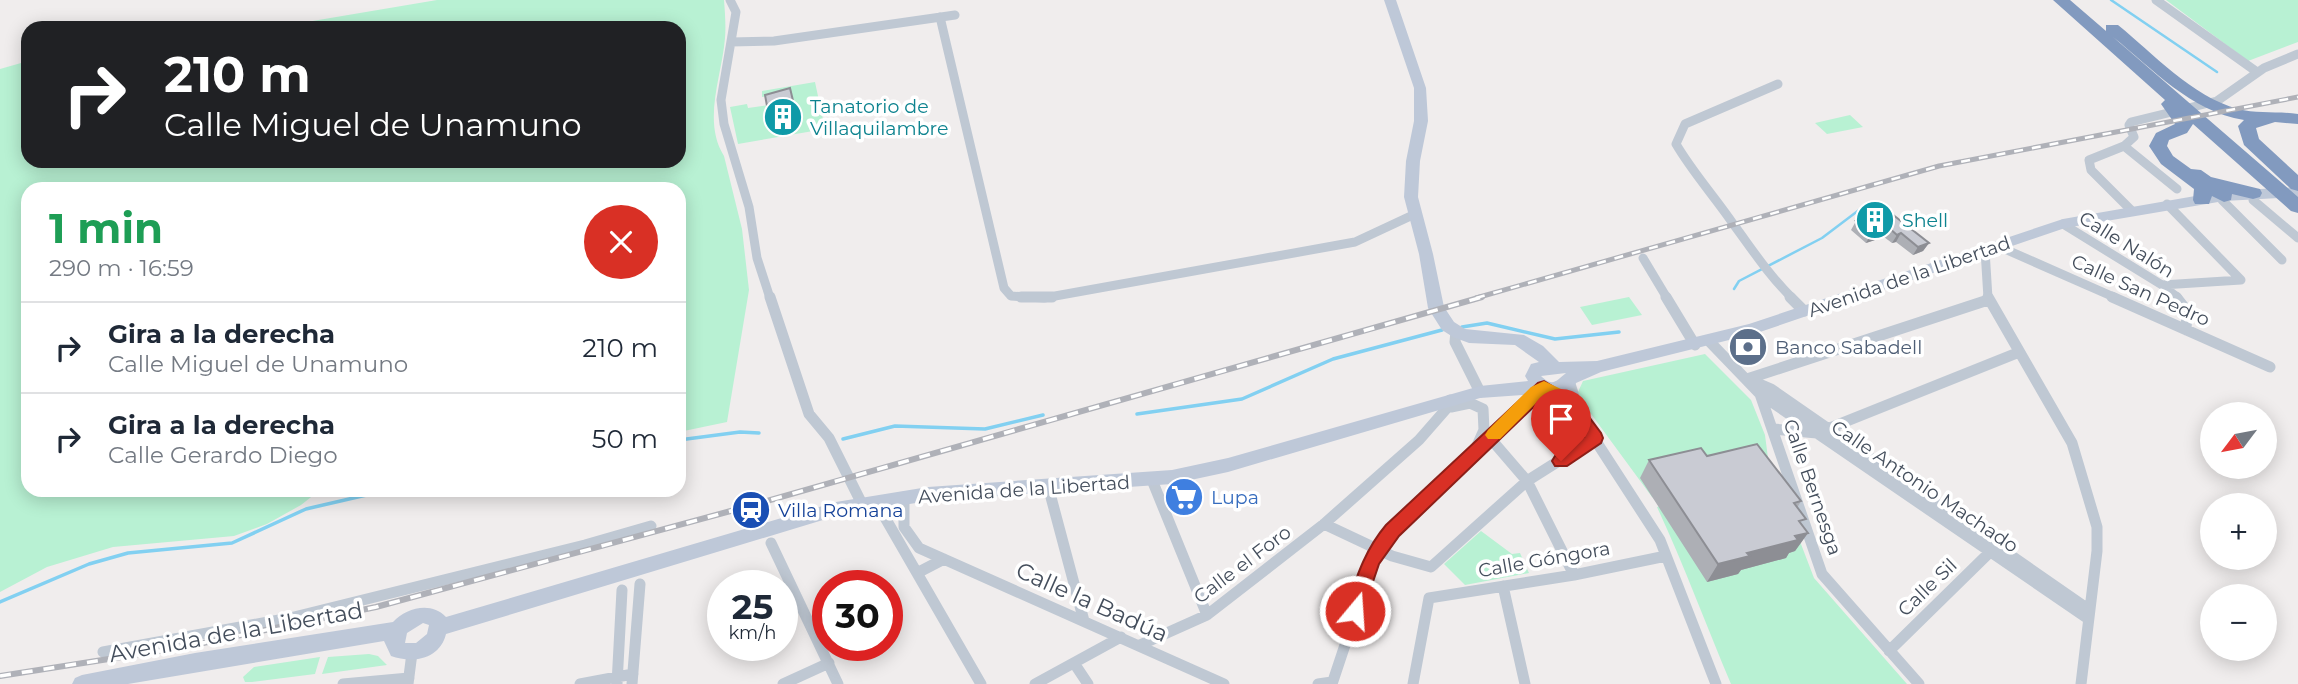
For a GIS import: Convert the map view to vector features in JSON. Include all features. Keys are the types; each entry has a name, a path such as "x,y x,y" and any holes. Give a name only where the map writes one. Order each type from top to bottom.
{"highway":[{"path":"2072,4 2103,43 2195,109 2298,121"},
{"path":"2072,4 2195,109 2268,197"},
{"path":"2195,109 2181,129 2162,137 2158,146 2167,160 2197,178 2225,188 2268,197"},
{"path":"2268,197 2246,133 2247,126 2260,120 2298,121"},
{"path":"2191,136 2210,142 2268,197 2197,178 2170,155 2167,145 2191,136"}],"main road":[{"path":"1390,0 1420,89 1421,121 1413,161 1411,197 1436,308 1448,326 1469,337 1509,337 1527,342 1550,377"},
{"name":"Avenida de la Libertad","path":"440,627 836,509 904,497 1152,480 1228,465 1407,412 1453,404 1485,391 1702,343 2063,224 2167,204 2268,197"},
{"path":"423,615 435,618 440,627 431,643 412,653 402,652 395,646 398,630 408,620 423,615"},
{"name":"Avenida de la Libertad","path":"82,684 398,630"}],"street":[{"path":"730,0 736,12 721,100 724,124 749,208 757,258 808,414 829,438 851,477 899,540 981,684"},
{"path":"2157,0 2257,72"},
{"path":"731,41 774,41 955,15"},
{"path":"940,17 1004,288 1011,296 1044,298 1355,242 1415,215"},
{"path":"2132,211 2087,163 2124,146 2134,137 2129,125 2131,122 2195,109 2257,72 2298,54"},
{"path":"1778,84 1685,124 1676,144 1696,177 1733,223 1763,269 1804,311"},
{"path":"2124,146 2177,189"},
{"path":"2268,197 2298,239"},
{"path":"2268,197 2282,260"},
{"path":"2162,285 2241,280 2167,204"},
{"name":"Calle Nalón","path":"2063,224 2162,285 2181,301 2187,312 2186,330"},
{"path":"1991,248 1988,300 2072,443 2097,527 2097,551 2081,684"},
{"name":"Calle San Pedro","path":"1991,248 2270,367"},
{"name":"Calle Antonio Machado","path":"1643,258 1702,343 1747,379 1760,394 1822,430 2088,614"},
{"path":"1747,379 1988,300"},
{"path":"1456,331 1455,342 1485,391"},
{"path":"1773,429 1822,430 2017,353"},
{"path":"1550,377 1595,438 1660,540 1716,684"},
{"path":"1550,377 1579,415"},
{"path":"1327,683 1377,549 1550,377"},
{"name":"Calle Antonio Machado","path":"1747,379 1771,388 1822,430 1991,551 2088,614"},
{"name":"Calle Bernesga","path":"1760,394 1822,573 1919,684"},
{"path":"1453,404 1470,403 1483,409 1484,429 1475,450"},
{"name":"Calle el Foro","path":"1140,645 1207,615 1324,524 1419,440 1453,404"},
{"path":"1490,438 1527,481 1574,575"},
{"path":"1324,524 1377,549 1421,566 1431,567 1527,481 1595,438"},
{"path":"1152,480 1207,615"},
{"path":"1048,486 1084,621"},
{"path":"904,497 904,527 919,548"},
{"path":"103,652 290,618 651,526"},
{"name":"Calle la Badúa","path":"899,540 1224,684"},
{"path":"771,543 838,684"},
{"name":"Calle Sil","path":"1889,651 1991,551"},
{"name":"Calle Góngora","path":"1413,684 1429,598 1574,575 1666,556"},
{"path":"918,573 944,559"},
{"path":"580,684 633,679 640,584"},
{"path":"1503,586 1525,684"},
{"path":"617,680 622,590"},
{"path":"1035,684 1121,637"},
{"path":"344,684 408,681 412,653"},
{"path":"783,684 828,663"},
{"path":"1074,663 1088,684"}],"green space":[{"path":"437,0 724,0 725,38 715,98 714,128 724,156 742,229 749,290 727,422 686,431 686,182 21,182 21,497 311,497 267,524 234,536 113,547 47,567 0,592 0,69 21,63 21,168 686,168 686,21 312,21"},
{"path":"2166,0 2298,0 2298,42 2248,61"},
{"path":"815,82 825,129 738,144 730,107 747,104 748,108 776,104 775,95 762,97 762,91"},
{"path":"1850,115 1863,127 1827,134 1815,123"},
{"path":"1629,297 1642,315 1592,325 1580,307"},
{"path":"1705,354 1751,400 1765,435 1768,458 1814,578 1907,684 1731,684 1657,507 1666,505 1652,497 1583,403 1578,392 1583,381"},
{"path":"1481,531 1512,554 1520,553 1529,573 1465,585 1444,564"},
{"path":"369,654 378,656 387,665 322,674 328,657"},
{"path":"320,657 315,674 252,682 245,682 243,677 254,667"}],"building":[{"path":"790,88 795,109 769,117 765,95"},
{"path":"1883,207 1929,243 1918,247 1901,233 1897,235 1889,228 1871,234 1856,221 1874,216 1869,211"},
{"path":"1757,444 1801,501 1794,503 1806,519 1799,521 1808,533 1795,536 1798,540 1747,553 1750,556 1718,564 1649,460 1701,448 1707,456"}],"waterway":[{"path":"2111,0 2217,72"},
{"path":"1734,289 1739,281 1822,238 1863,207"},
{"path":"1462,327 1487,323 1555,339 1619,332"},
{"path":"1137,414 1242,399 1333,359 1442,330"},
{"path":"843,439 895,426 985,429 1043,415"},
{"path":"686,439 740,432 759,433"},
{"path":"0,602 89,564 128,553 232,543 306,509 358,497"}],"railway":[{"path":"1476,298 1939,166 2298,97"},
{"path":"0,676 179,648 376,607 749,506 1482,297"}],"slow traffic":[{"path":"1494,435 1537,391 1544,387 1555,393"}],"place":[{"name":"Tanatorio de Villaquilambre","path":"783,117"},
{"name":"Shell","path":"1875,220"},
{"name":"Banco Sabadell","path":"1748,347"},
{"name":"Lupa","path":"1184,497"},
{"name":"Villa Romana","path":"751,510"}],"route":[{"path":"1355,611 1377,549 1393,530 1544,387 1572,407 1595,438 1561,461"}]}
